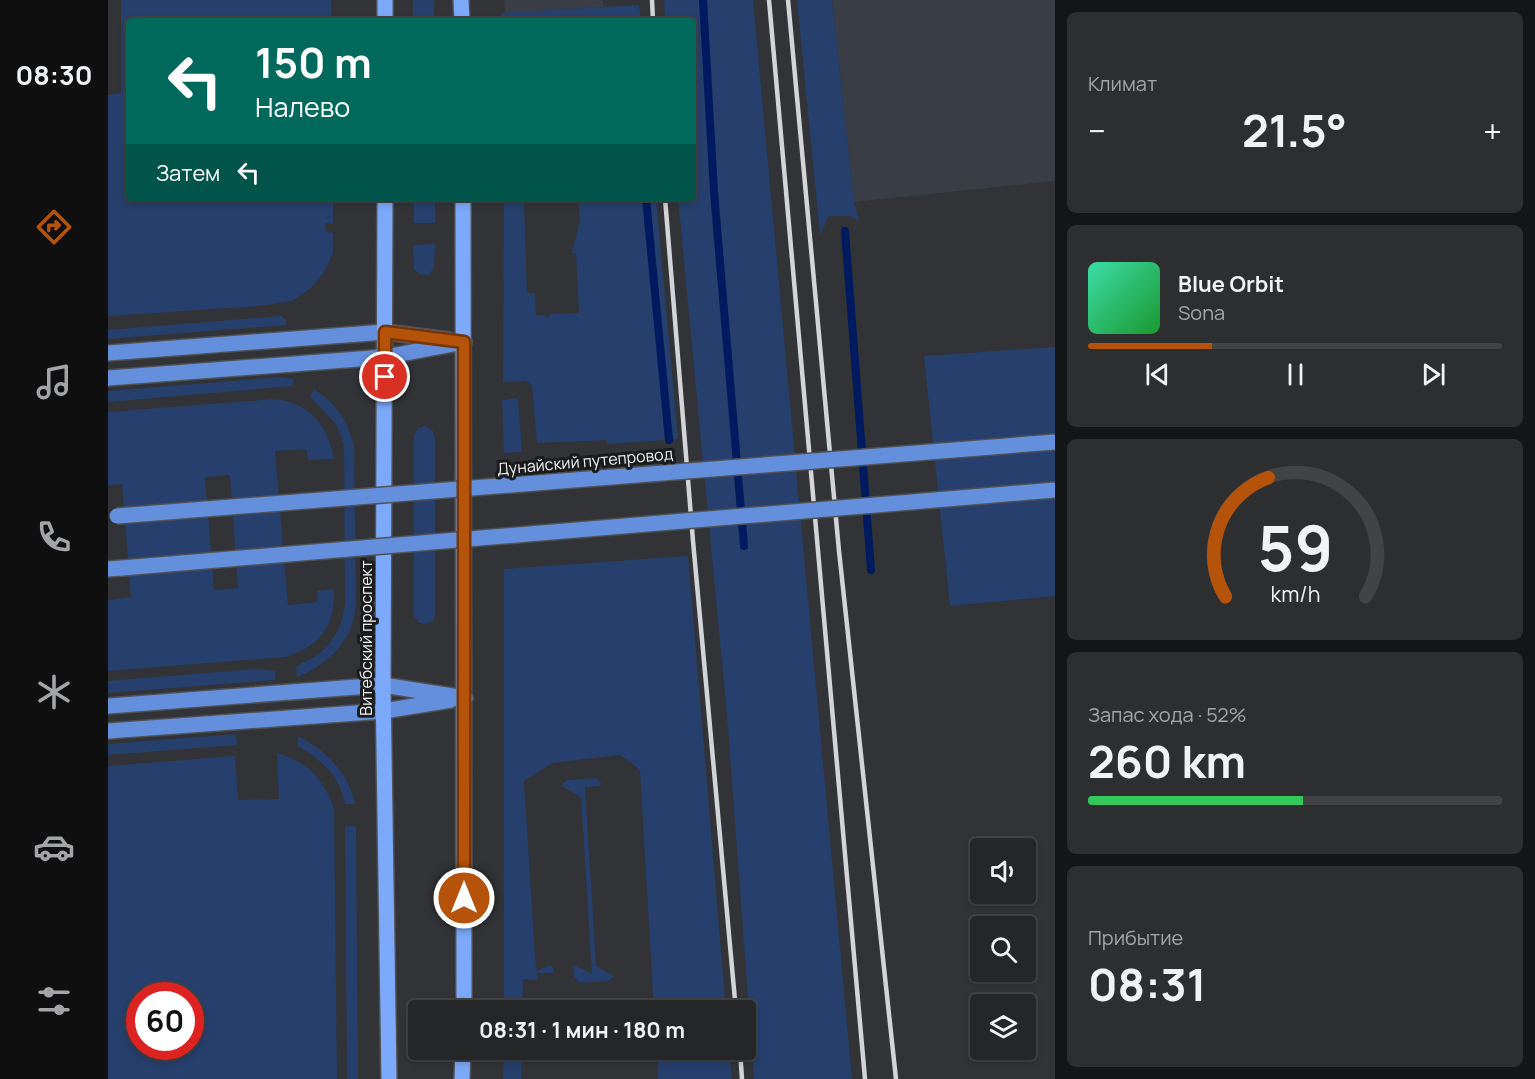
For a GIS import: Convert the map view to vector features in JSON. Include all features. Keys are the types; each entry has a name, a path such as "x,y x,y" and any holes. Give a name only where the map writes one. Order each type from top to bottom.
{"main road":[{"path":"385,0 385,18"},
{"path":"461,0 462,18"},
{"name":"Витебский проспект","path":"385,201 383,685 389,1079"},
{"path":"463,201 464,1000"},
{"path":"108,353 385,332 464,342"},
{"path":"108,378 385,357 464,342"},
{"name":"Дунайский путепровод","path":"113,516 1055,442"},
{"path":"115,568 1055,490"},
{"path":"108,706 383,685 465,698"},
{"path":"108,731 384,711 465,698"},
{"path":"462,1079 463,1060"}],"shaded area":[{"path":"121,0 331,0 331,18 126,18 126,201 333,201 333,224 326,223 326,231 333,233 333,253 324,272 311,288 292,301 258,306 108,316 108,95 121,93"},
{"path":"413,0 434,0 434,18 413,18"},
{"path":"504,0 603,0 604,7 505,13"},
{"path":"664,0 753,0 852,1079 754,1079 753,1060 756,1060 756,1000 748,1000 727,715 678,201 696,201 696,18 665,18"},
{"path":"797,0 832,0 854,202 859,221 850,216 829,216 820,235"},
{"path":"832,0 1055,0 1055,181 854,202"},
{"path":"639,5 641,18 502,18 501,13"},
{"path":"414,201 435,201 435,223 414,223"},
{"path":"504,201 524,201 527,293 535,293 536,315 546,315 546,318 550,314 579,313 576,253 572,253 580,220 578,201 656,201 678,439 607,444 607,440 537,443 532,385 526,381 503,382"},
{"path":"435,244 434,267 429,275 419,274 414,269 413,245"},
{"path":"281,316 286,320 286,325 108,339 108,330"},
{"path":"1055,347 1055,596 950,606 924,356"},
{"path":"280,377 294,379 292,386 108,402 108,391"},
{"path":"314,389 329,400 340,413 354,446 356,602 351,628 339,648 320,665 297,677 296,667 320,653 336,634 345,602 344,444 336,424 310,397"},
{"path":"518,398 522,452 504,453 502,400"},
{"path":"276,399 299,406 316,418 328,437 334,459 308,460 306,449 275,451 288,605 318,602 318,591 334,589 332,613 317,641 285,657 108,671 108,600 131,597 122,484 108,485 108,412","holes":["230,475 238,588 214,590 205,477"]},
{"path":"426,426 433,431 435,438 435,615 433,621 426,624 419,623 414,616 414,436 418,428"},
{"path":"688,556 725,1000 653,1000 640,771 619,755 552,763 524,781 536,971 551,965 554,970 553,973 537,973 537,980 523,979 522,1000 504,1000 504,569"},
{"path":"256,669 275,671 275,680 108,693 108,681"},
{"path":"236,734 237,745 108,755 108,744"},
{"path":"298,736 318,748 342,772 355,804 345,804 339,785 328,769 297,746"},
{"path":"277,753 298,761 313,773 325,788 334,808 337,1079 108,1079 108,766 235,756 238,800 279,799"},
{"path":"597,778 601,783 600,786 585,787 596,966 614,976 608,981 580,983 574,977 573,966 592,974 581,797 561,786 567,780"},
{"path":"345,826 356,826 358,1079 347,1079"},
{"path":"504,1060 522,1060 521,1079 503,1079"},
{"path":"657,1060 730,1060 732,1079 658,1079"}],"waterway":[{"path":"703,0 714,192 744,546"},
{"path":"646,201 669,440"},
{"path":"845,231 871,570"}],"railway":[{"path":"652,0 653,18"},
{"path":"769,0 865,1079"},
{"path":"788,0 839,551 896,1079"},
{"path":"665,201 693,541 735,1000"},
{"path":"741,1060 742,1079"}],"route":[{"path":"385,377 385,332 464,342 464,898"}]}
